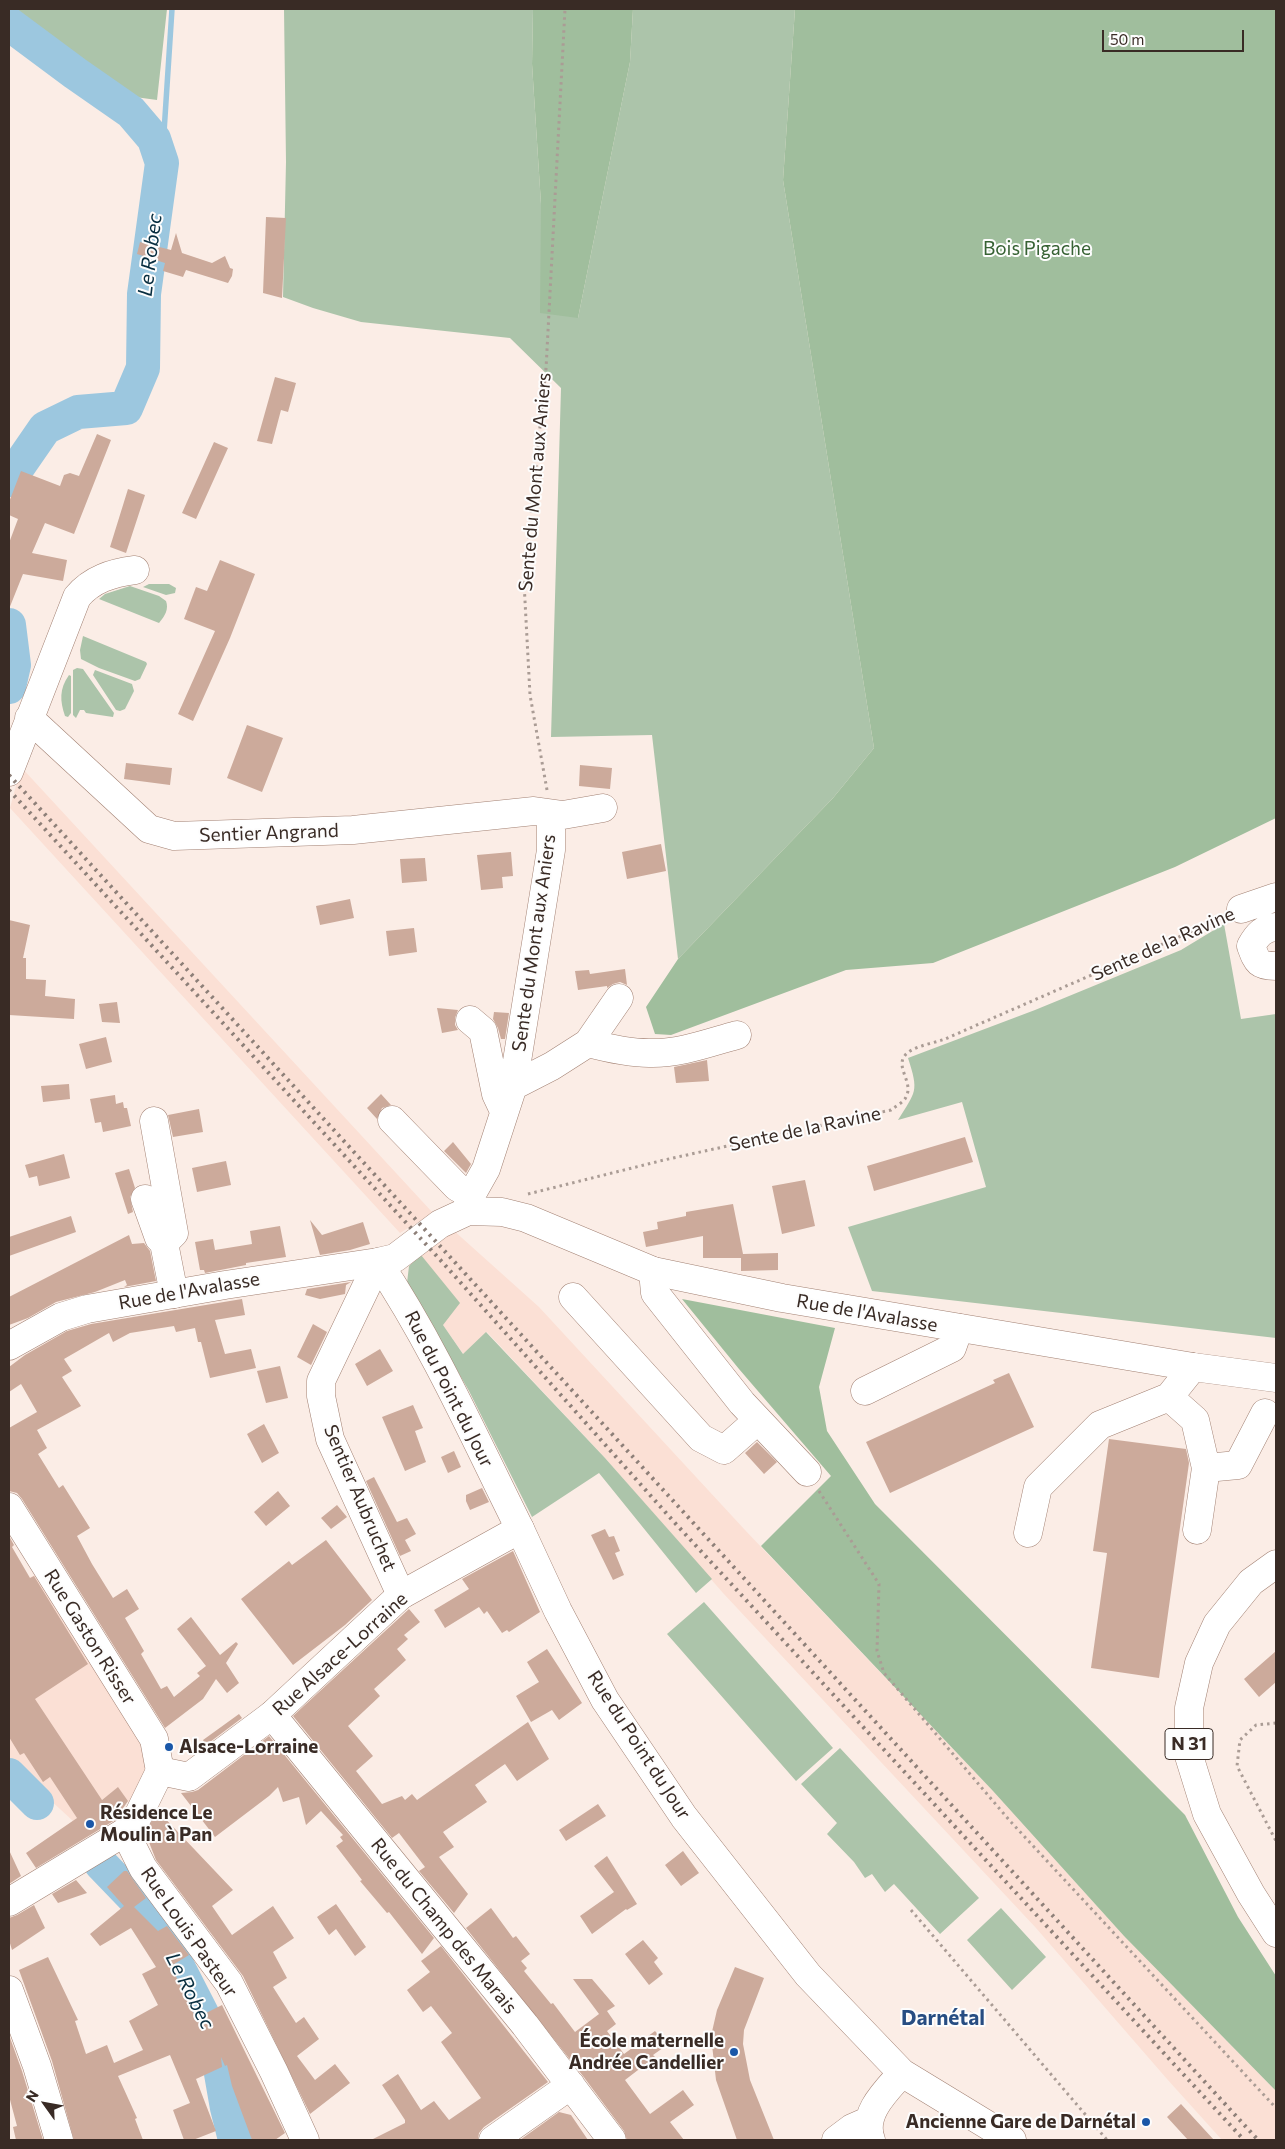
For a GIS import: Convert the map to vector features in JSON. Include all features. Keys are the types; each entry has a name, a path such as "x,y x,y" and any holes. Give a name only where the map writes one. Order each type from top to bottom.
{"street":[{"path":"9,772 77,597 86,585 105,577 135,570"},
{"name":"Sentier Angrand","path":"29,718 149,829 174,836 353,830 534,811 552,815 563,815 604,808"},
{"name":"Sente du Mont aux Aniers","path":"469,1203 486,1169 512,1086 551,850 552,815"},
{"name":"Sente de la Ravine","path":"1241,909 1276,896"},
{"path":"1276,927 1268,928 1256,936 1251,946 1256,960 1263,965 1276,966"},
{"path":"512,1086 552,1066 588,1044 619,998"},
{"path":"470,1020 482,1031 496,1094 504,1112"},
{"path":"588,1044 649,1054 684,1049 736,1035"},
{"path":"392,1120 457,1187 469,1203"},
{"path":"154,1122 174,1233 164,1243"},
{"path":"145,1199 159,1238 164,1243 174,1294"},
{"name":"Rue de l'Avalasse","path":"9,1346 24,1336 69,1314 87,1308 395,1258 469,1203 526,1218 653,1270 782,1298 1115,1352 1193,1367 1276,1378"},
{"name":"Rue du Point du Jour","path":"378,1262 400,1295 435,1360 520,1529 558,1611 605,1700 684,1817 808,1975 902,2073 1012,2140"},
{"name":"Sentier Aubruchet","path":"378,1262 321,1381 321,1396 330,1438 401,1595"},
{"path":"653,1270 655,1293 742,1403 807,1472"},
{"path":"573,1297 701,1438 724,1450 758,1420"},
{"path":"865,1391 952,1348 959,1328"},
{"path":"1028,1533 1038,1487 1100,1425 1169,1397 1193,1367"},
{"path":"1169,1397 1195,1420 1206,1468 1197,1530"},
{"path":"1206,1468 1238,1465 1265,1413"},
{"name":"Rue Gaston Risser","path":"9,1507 154,1739 160,1771"},
{"name":"Rue Alsace-Lorraine","path":"160,1771 189,1777 272,1715 401,1595 520,1529"},
{"name":"N 31","path":"1276,1564 1251,1582 1217,1624 1199,1663 1189,1708 1189,1756 1206,1814 1251,1894 1276,1933"},
{"name":"Rue du Champ des Marais","path":"272,1715 525,2025 612,2140"},
{"path":"9,1902 125,1832 137,1818 160,1771"},
{"name":"Rue Louis Pasteur","path":"125,1832 143,1868 229,1983 274,2072 305,2140"},
{"path":"9,1990 37,2066 59,2140"},
{"path":"836,2140 852,2128 870,2131 877,2102 902,2073"},
{"path":"493,2140 571,2085"}],"path":[{"name":"Sente du Mont aux Aniers","path":"552,815 530,695 524,582 546,369 565,9"},
{"name":"Sente de la Ravine","path":"522,1195 664,1160 891,1110 906,1099 909,1089 901,1066 903,1057 911,1050 945,1040 1241,909"},
{"path":"807,1472 879,1584 877,1651 884,1673 1010,1820 1276,2108"},
{"path":"1276,1723 1256,1725 1240,1740 1237,1766 1276,1841"},
{"path":"911,1910 1107,2140"}],"shaded area":[{"path":"21,767 433,1213 400,1233 10,808"},
{"path":"452,1229 539,1307 745,1530 993,1791 1124,1936 1276,2091 1276,2140 1222,2140 1036,1928 723,1593 605,1458 487,1332 464,1355 443,1325 421,1255"},
{"path":"35,1575 147,1741 148,1770 132,1807 118,1788 73,1821 9,1762 9,1583"}],"green space":[{"path":"9,9 167,9 157,100 135,97"},
{"path":"284,9 533,9 532,64 541,204 578,318 630,62 633,9 795,9 783,180 874,748 833,798 678,959 652,735 551,737 561,388 510,338 361,322 283,297 286,162"},
{"path":"533,9 633,9 630,62 578,318 540,313 541,204 532,64"},
{"name":"Bois Pigache","path":"795,9 1276,9 1276,818 1175,867 933,963 846,970 671,1035 655,1034 646,1007 678,959 833,798 874,748 783,180"},
{"path":"149,584 169,584 176,588 175,593 166,595 143,587"},
{"path":"130,586 159,596 166,601 166,612 159,623 99,599 105,594"},
{"path":"83,636 146,662 147,664 140,679 135,681 99,668 81,659 80,650"},
{"path":"77,668 83,669 114,713 113,717 86,713 84,710 80,710 76,718 73,715 73,670"},
{"path":"95,670 132,684 134,691 125,709 116,710 93,675"},
{"path":"69,675 71,676 71,713 68,717 65,716 63,711 61,695 63,685"},
{"path":"1224,924 1241,1019 1276,1014 1276,1338 872,1291 848,1227 986,1187 962,1102 898,1120 914,1091 914,1078 908,1058 1035,1010 1181,950"},
{"path":"421,1255 460,1303 443,1325 463,1354 486,1332 605,1458 712,1579 696,1593 599,1473 532,1517 469,1391 407,1283 409,1266"},
{"path":"682,1299 835,1328 819,1387 827,1431 875,1504 1185,1815 1238,1917 1276,1976 1276,2091 1124,1936 993,1791 761,1546 831,1476"},
{"path":"704,1602 833,1748 796,1781 667,1634"},
{"path":"840,1748 979,1898 940,1934 894,1884 885,1892 872,1874 865,1878 854,1862 827,1834 837,1823 801,1784"},
{"path":"1001,1908 1046,1957 1012,1990 967,1940"}],"building":[{"path":"266,217 286,218 282,298 263,293"},
{"path":"176,233 182,253 212,263 225,256 230,268 233,269 228,283 186,270 183,277 163,271 165,263 137,254 140,242 171,250"},
{"path":"275,377 296,383 288,412 281,410 272,444 257,441"},
{"path":"97,434 111,440 74,534 45,523 32,553 67,560 63,581 23,574 9,609 9,543 18,519 9,515 9,502 21,471 60,486 64,475 70,473 79,476"},
{"path":"214,442 228,448 196,519 182,513"},
{"path":"128,489 145,495 126,553 110,547"},
{"path":"220,560 255,574 230,638 193,721 178,714 215,631 184,619 196,587 207,591"},
{"path":"247,725 283,738 262,792 227,778"},
{"path":"126,763 172,768 170,785 124,779"},
{"path":"580,765 612,768 610,789 579,786"},
{"path":"661,844 666,871 627,879 622,852"},
{"path":"511,852 513,876 502,877 503,888 481,890 477,855"},
{"path":"425,858 427,881 402,883 400,859"},
{"path":"350,899 354,918 320,925 316,906"},
{"path":"9,920 30,925 23,958 26,958 26,979 46,980 45,996 75,999 74,1019 9,1015"},
{"path":"414,928 417,952 389,956 386,931"},
{"path":"625,969 627,985 620,982 607,988 607,986 578,990 575,971 589,970 590,974"},
{"path":"117,1002 120,1023 102,1022 99,1004"},
{"path":"437,1008 458,1010 455,1025 458,1030 442,1033"},
{"path":"494,1012 509,1013 505,1039 501,1039 493,1019"},
{"path":"106,1037 112,1062 86,1069 79,1044"},
{"path":"707,1060 709,1081 676,1083 674,1067"},
{"path":"69,1084 70,1099 43,1102 41,1086"},
{"path":"381,1094 391,1105 382,1108 377,1119 367,1108"},
{"path":"115,1095 116,1104 123,1102 124,1108 127,1108 131,1126 103,1132 101,1122 95,1123 90,1099"},
{"path":"199,1109 203,1132 173,1137 168,1115"},
{"path":"965,1137 973,1162 874,1191 867,1166"},
{"path":"453,1142 471,1164 466,1173 444,1151"},
{"path":"64,1154 70,1178 39,1186 37,1176 29,1178 25,1165"},
{"path":"226,1161 231,1185 197,1192 192,1168"},
{"path":"129,1169 135,1188 130,1197 133,1212 128,1214 115,1173"},
{"path":"805,1180 815,1226 782,1234 772,1186"},
{"path":"733,1204 743,1254 778,1253 778,1270 741,1271 741,1258 703,1258 703,1236 646,1247 643,1232 658,1229 657,1222 686,1216 686,1212"},
{"path":"71,1216 76,1232 9,1256 9,1237"},
{"path":"310,1220 322,1235 363,1222 370,1244 350,1250 320,1255"},
{"path":"280,1226 286,1257 246,1263 246,1265 205,1273 204,1270 200,1270 195,1242 213,1239 215,1250 252,1244 250,1231"},
{"path":"129,1235 132,1244 144,1243 150,1251 156,1281 124,1287 127,1285 125,1280 95,1292 56,1302 28,1318 9,1325 9,1297"},
{"path":"351,1282 346,1285 345,1294 320,1299 305,1295 307,1289"},
{"path":"242,1299 245,1315 215,1320 225,1354 251,1349 256,1368 210,1378 201,1342 198,1342 195,1328 176,1332 174,1326 130,1333 113,1342 109,1333 64,1359 72,1371 62,1377 81,1406 37,1430 47,1448 38,1454 59,1488 63,1485 90,1528 77,1536 92,1564 113,1598 127,1589 139,1609 125,1618 144,1651 141,1654 161,1689 167,1686 174,1697 200,1676 197,1673 206,1666 177,1629 191,1617 220,1655 236,1642 238,1644 226,1663 239,1683 227,1693 216,1679 203,1699 165,1728 22,1499 17,1493 9,1491 9,1428 37,1412 21,1384 9,1392 9,1367 25,1355 67,1331 91,1324"},
{"path":"313,1324 327,1332 311,1365 297,1357"},
{"path":"380,1349 393,1371 367,1386 355,1364"},
{"path":"280,1366 288,1398 266,1403 257,1371"},
{"path":"1009,1373 1034,1427 890,1493 866,1442 995,1383 993,1380"},
{"path":"413,1405 423,1428 415,1431 426,1462 405,1471 382,1417"},
{"path":"264,1424 279,1453 262,1463 247,1434"},
{"path":"1109,1439 1186,1449 1189,1463 1159,1678 1091,1668 1107,1553 1093,1551"},
{"path":"757,1442 777,1462 764,1474 745,1453"},
{"path":"454,1451 461,1467 448,1473 441,1457"},
{"path":"374,1477 397,1522 407,1518 416,1534 405,1540 411,1551 400,1556 366,1481"},
{"path":"482,1488 489,1502 470,1510 466,1501 466,1495"},
{"path":"278,1491 290,1506 266,1526 254,1512"},
{"path":"337,1505 347,1517 331,1529 321,1518"},
{"path":"605,1529 609,1537 614,1536 620,1551 615,1553 624,1575 613,1580 591,1535"},
{"path":"9,1536 14,1545 12,1547 30,1578 34,1576 88,1664 35,1699 102,1800 118,1787 128,1801 115,1820 36,1868 26,1853 77,1818 50,1777 43,1782 24,1753 20,1755 9,1737"},
{"path":"326,1540 372,1600 345,1625 293,1665 241,1599 289,1561 292,1565"},
{"path":"513,1551 540,1612 509,1632 507,1630 502,1633 487,1611 484,1614 479,1607 445,1628 434,1610 469,1589 462,1579"},
{"path":"409,1609 420,1622 404,1635 408,1639 397,1649 406,1660 374,1689 380,1696 348,1726 373,1756 356,1771 382,1804 402,1796 405,1800 412,1794 417,1800 528,1722 549,1759 517,1781 505,1764 475,1785 487,1802 443,1832 454,1847 439,1857 468,1894 454,1913 419,1871 425,1867 399,1833 392,1838 293,1716"},
{"path":"547,1649 582,1703 559,1720 552,1710 531,1722 516,1696 539,1682 527,1662"},
{"path":"1276,1651 1276,1682 1259,1697 1244,1679"},
{"path":"239,1714 242,1718 206,1745 203,1740"},
{"path":"269,1736 434,1938 422,1954 389,1912 387,1913 360,1881 362,1880 336,1846 343,1841 340,1837 343,1835 321,1811 306,1825 299,1797 283,1802 278,1787 215,1837 181,1793 198,1790"},
{"path":"598,1804 606,1816 566,1841 559,1830"},
{"path":"158,1811 233,1890 212,1906 232,1935 273,1906 294,1938 273,1952 287,1978 273,1987 296,2023 304,2017 319,2039 297,2056 315,2080 335,2064 350,2083 310,2114 243,1976 156,1860 145,1832"},
{"path":"9,1850 21,1876 9,1884"},
{"path":"683,1851 699,1873 681,1886 665,1865"},
{"path":"607,1856 637,1904 626,1909 592,1934 580,1916 614,1892 594,1866"},
{"path":"124,1871 127,1871 146,1898 134,1907 158,1931 167,1926 189,1955 171,1966 196,2018 222,2005 285,2133 275,2140 252,2140 232,2086 227,2065 225,2066 221,2057 222,2067 196,2079 216,2131 193,2140 184,2140 173,2110 190,2103 170,2055 118,2076 137,2118 135,2119 143,2140 74,2140 52,2061 19,1970 48,1957 78,2020 75,2021 86,2054 107,2045 114,2063 143,2050 129,2021 158,2005 142,1974 156,1967 131,1928 100,1946 90,1934 124,1906 107,1887"},
{"path":"76,1880 87,1893 58,1903 52,1894"},
{"path":"336,1904 366,1947 355,1956 336,1929 329,1935 317,1917"},
{"path":"34,1905 45,1928 12,1950 9,1940 9,1918"},
{"path":"491,1908 513,1938 516,1936 530,1954 521,1961 527,1968 524,1971 551,2004 553,2003 575,2032 599,2014 573,1979 592,1979 615,2006 607,2011 616,2024 607,2031 624,2054 655,2031 667,2045 653,2055 655,2057 625,2080 650,2114 683,2090 694,2105 670,2122 684,2140 627,2140 624,2131 583,2076 466,1928"},
{"path":"643,1940 658,1958 654,1962 663,1974 649,1985 625,1954"},
{"path":"441,1946 548,2082 484,2127 479,2133 478,2140 371,2140 405,2123 405,2120 382,2085 398,2074 421,2110 434,2101 449,2120 481,2098 441,2042 452,2033 431,2006 423,2012 407,1990 430,1972 421,1961"},
{"path":"735,1967 764,1978 744,2030 743,2044 750,2080 774,2140 737,2140 716,2080 711,2036 717,2010"},
{"path":"9,2035 43,2140 16,2140 13,2127 17,2126 9,2096"},
{"path":"1181,2104 1214,2140 1188,2140 1167,2117"},
{"path":"559,2112 571,2115 588,2140 520,2140"}],"waterway":[{"path":"162,163 172,9"},
{"name":"Le Robec","path":"9,24 131,112 154,139 162,163 144,294 143,368 126,408 78,412 45,428 9,480"},
{"name":"Le Robec","path":"9,625 14,665 9,687"},
{"name":"Le Robec","path":"9,1775 37,1803"},
{"name":"Le Robec","path":"101,1864 153,1918 215,2039 227,2108 235,2140"}],"railway":[{"path":"9,775 1258,2140"},
{"path":"9,790 444,1264 675,1523 1244,2140"}],"place":[{"name":"Alsace-Lorraine","path":"169,1747"},
{"name":"Résidence Le Moulin à Pan","path":"90,1824"},
{"name":"École maternelle Andrée Candellier","path":"734,2052"},
{"name":"Ancienne Gare de Darnétal","path":"1146,2122"}],"district":[{"name":"Darnétal","path":"943,2018"}]}
